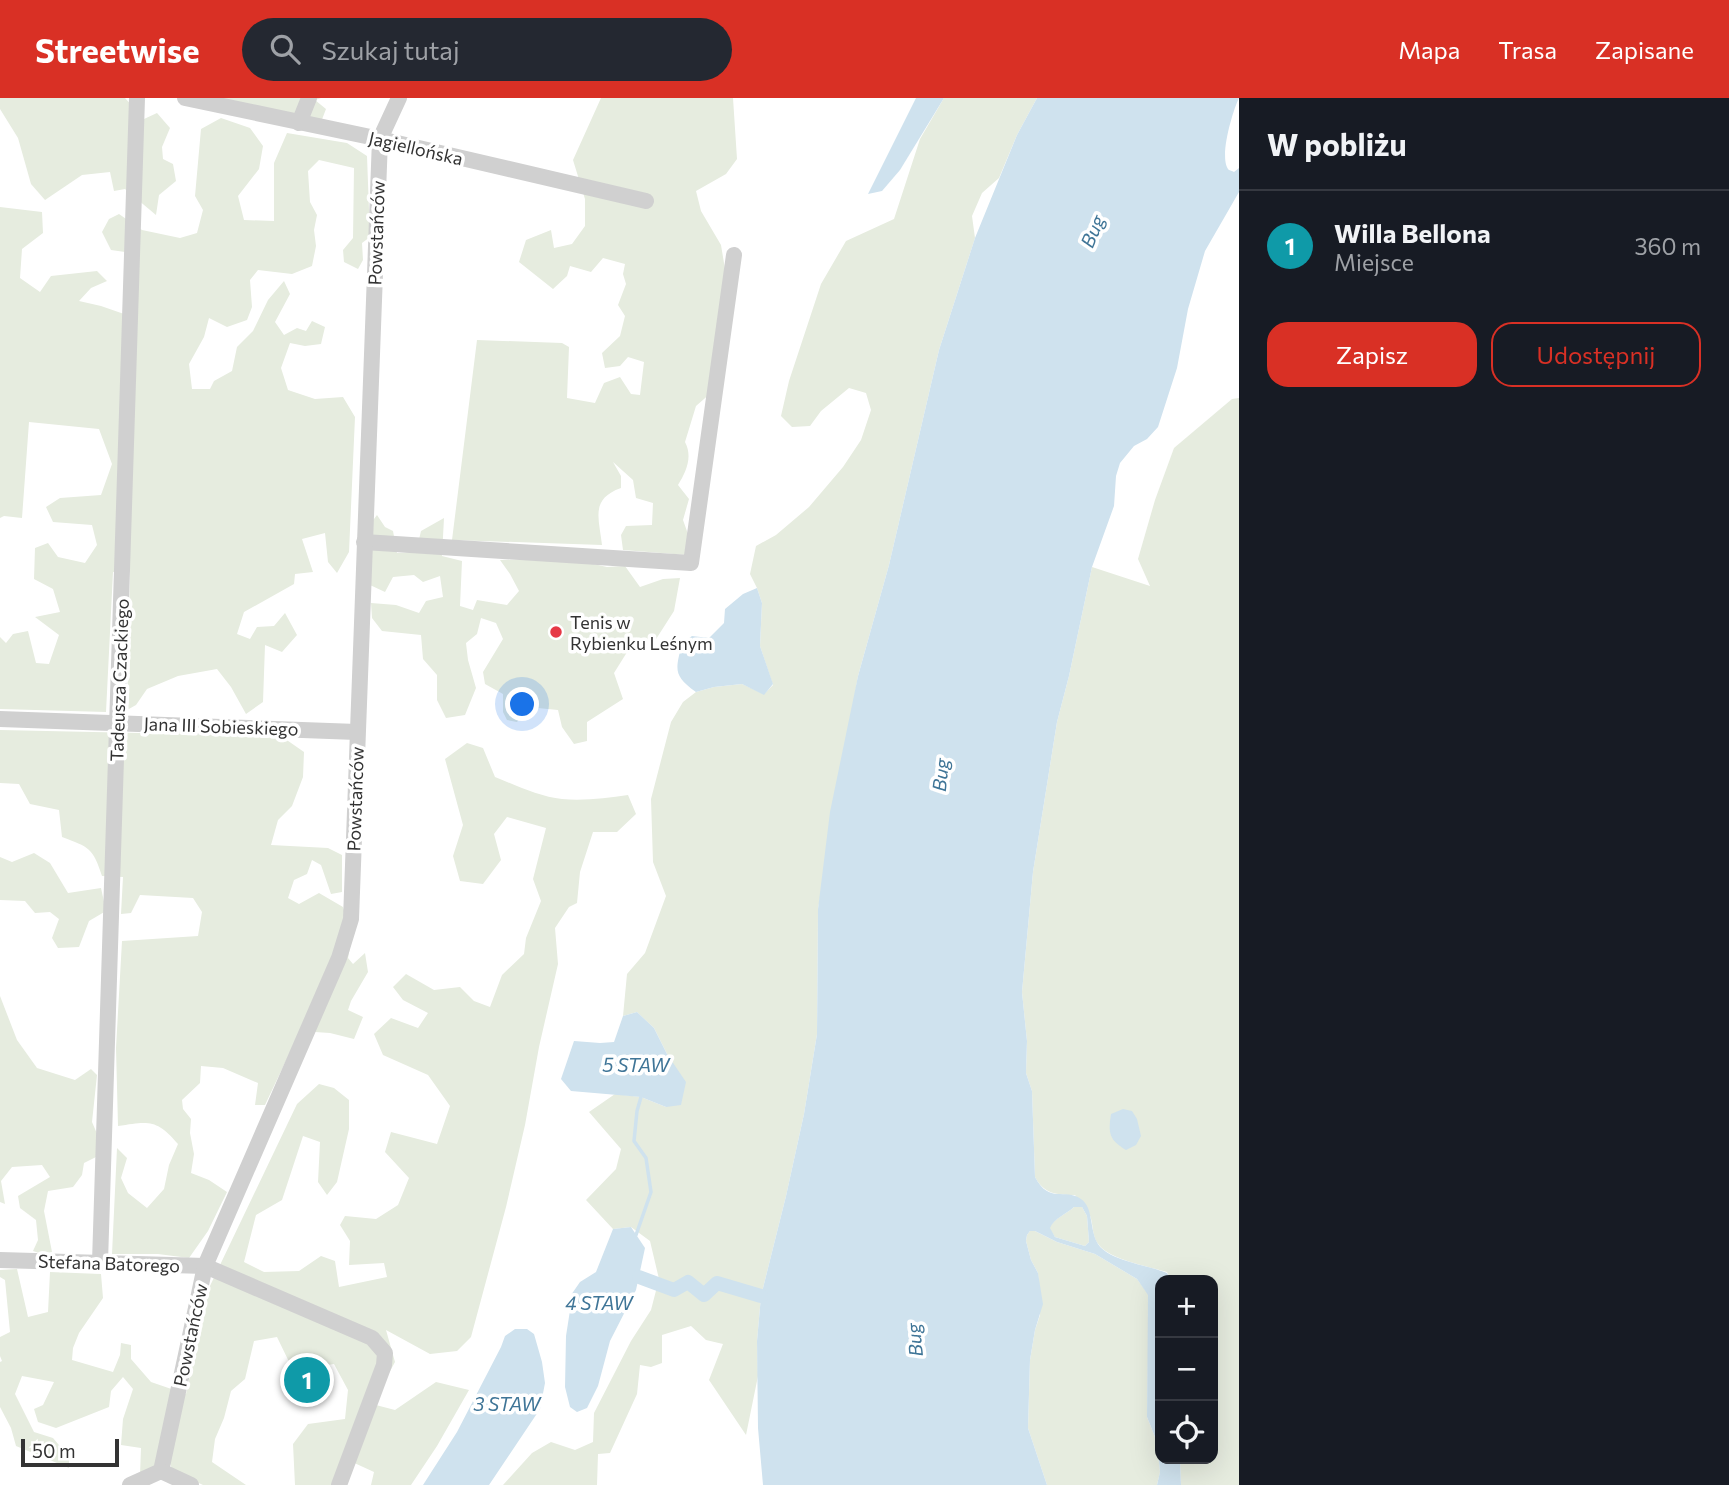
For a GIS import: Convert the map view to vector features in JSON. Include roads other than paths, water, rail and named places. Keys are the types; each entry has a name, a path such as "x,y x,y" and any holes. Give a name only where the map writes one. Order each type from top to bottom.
{"street":[{"name":"Tadeusza Czackiego","path":"100,1262 136,98"},
{"name":"Jagiellońska","path":"185,98 380,139 646,201"},
{"path":"299,122 310,98"},
{"name":"Powstańców","path":"161,1471 205,1266 339,958 351,919 380,139 399,98"},
{"path":"364,541 691,563 734,255"},
{"name":"Jana III Sobieskiego","path":"0,719 357,732"},
{"name":"Stefana Batorego","path":"0,1259 205,1266 372,1338 385,1353 384,1365 339,1485"},
{"path":"130,1485 161,1471 191,1485"}],"water":[{"path":"916,98 944,98 900,170 882,191 868,194"},
{"name":"Bug","path":"1037,98 1239,98 1230,123 1225,156 1229,170 1234,172 1239,168 1239,192 1205,251 1188,309 1177,368 1158,427 1147,439 1134,446 1120,463 1116,476 1114,506 1092,567 1057,722 1033,872 1022,992 1027,1041 1026,1073 1032,1091 1035,1177 1046,1191 1069,1194 1085,1203 1095,1238 1103,1250 1120,1259 1168,1275 1155,1275 1155,1437 1147,1417 1148,1295 1137,1279 1095,1254 1030,1231 1026,1241 1038,1273 1043,1304 1030,1360 1028,1428 1047,1485 763,1485 758,1428 757,1341 761,1296 804,1114 817,1034 818,909 830,812 858,676 889,565 939,350 975,238 1017,135","holes":["1074,1207 1082,1207 1087,1216 1089,1242 1085,1246 1055,1237 1050,1228 1054,1221"]},
{"path":"757,588 762,603 760,646 773,684 764,695 742,684 696,692 679,676 677,665 682,643 692,636 709,638 724,623 725,609 743,594"},
{"name":"5 STAW","path":"637,1012 654,1028 686,1082 681,1105 666,1107 641,1097 571,1091 561,1079 574,1041 614,1042 623,1016"},
{"path":"1123,1109 1132,1111 1141,1136 1136,1145 1126,1150 1116,1143 1110,1131 1111,1114"},
{"name":"4 STAW","path":"631,1227 645,1248 636,1290 610,1341 598,1386 587,1408 577,1412 570,1407 565,1387 566,1336 571,1295 580,1282 596,1272 613,1229"},
{"name":"3 STAW","path":"515,1329 527,1329 534,1334 545,1383 540,1409 489,1485 423,1485 457,1432 505,1336"},
{"path":"1159,1464 1180,1464 1181,1485 1157,1485"}],"waterway":[{"path":"636,1235 651,1192 646,1158 634,1141 641,1097"},
{"path":"639,1277 674,1290 688,1282 704,1295 717,1283 761,1296"}],"place":[{"name":"Tenis w Rybienku Leśnym","path":"556,632"},
{"name":"Willa Bellona","path":"307,1380"}]}
